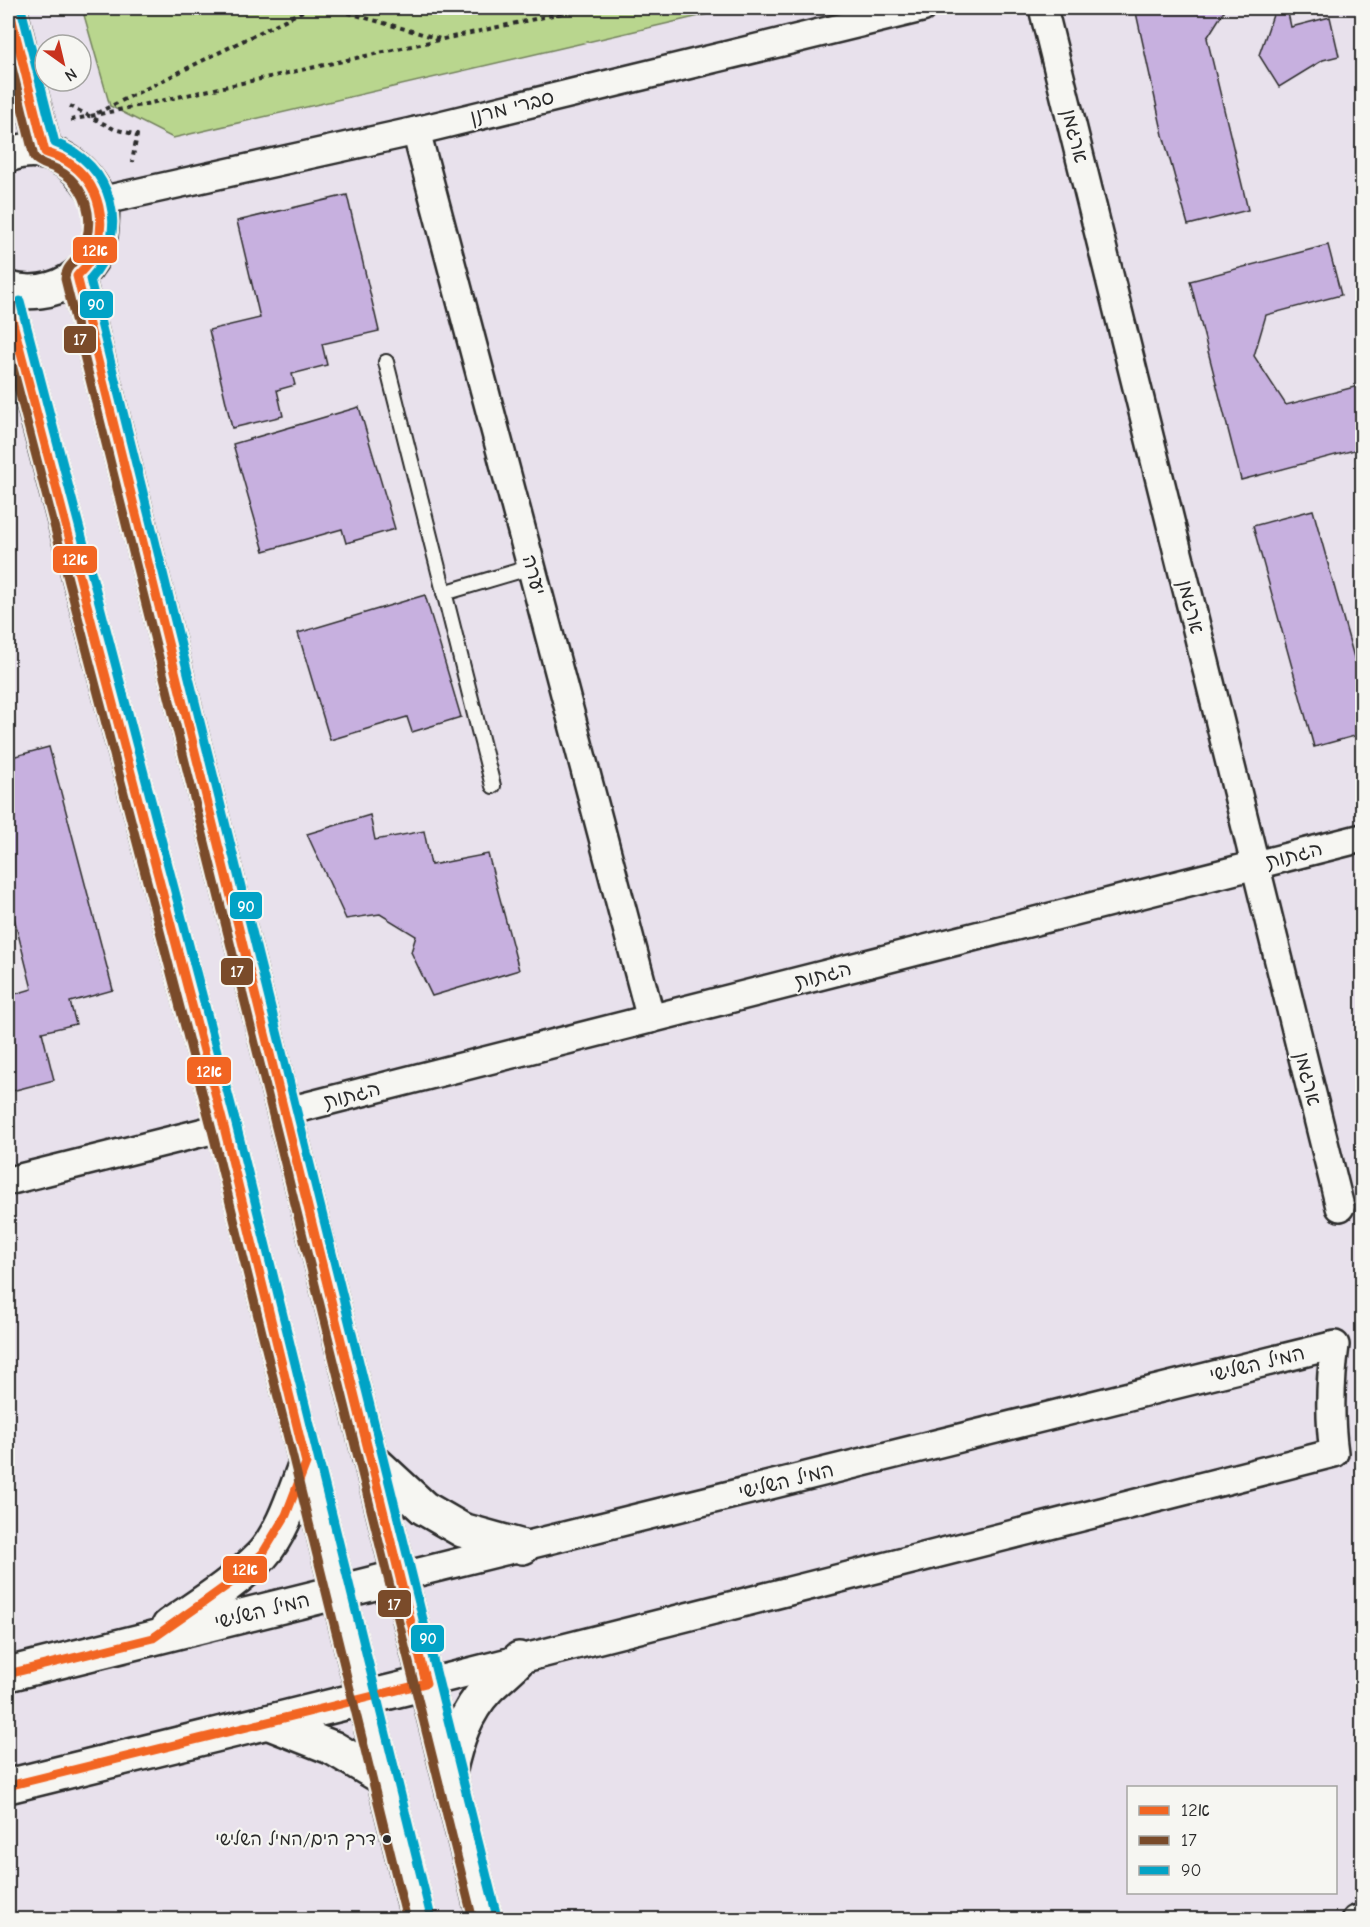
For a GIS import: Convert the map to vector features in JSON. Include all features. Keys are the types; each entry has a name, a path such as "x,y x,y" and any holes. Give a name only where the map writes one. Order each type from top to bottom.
{"street":[{"path":"8,289 42,292 60,286 77,276 91,259 100,238 100,201 84,175 42,140 9,8"},
{"name":"סברי מרנן","path":"100,201 416,130 922,8"},
{"name":"ארגמן","path":"1043,8 1340,1207"},
{"name":"יערה","path":"416,130 651,1019"},
{"path":"8,155 28,151 42,140"},
{"path":"77,276 485,1920"},
{"path":"8,304 224,1127 419,1920"},
{"name":"הגתות","path":"284,1112 1362,838"},
{"path":"8,1181 224,1127"},
{"name":"המיל השלישי","path":"8,1674 1335,1345 1330,1387 1330,1421 1334,1453 426,1683 8,1786"},
{"path":"370,1458 424,1508 462,1530 523,1547"},
{"path":"153,1638 233,1581 263,1553 286,1515 306,1462"},
{"path":"449,1774 456,1742 470,1710 488,1688 519,1659"},
{"path":"267,1722 333,1748 385,1779"},
{"path":"1356,1920 1362,1918"}],"lane":[{"path":"386,362 493,786"},
{"path":"444,593 532,567"}],"path":[{"path":"42,140 309,8"},
{"path":"331,8 441,39"},
{"path":"91,116 585,8"},
{"path":"66,99 70,107 114,129 136,135"}],"green space":[{"path":"82,8 734,8 173,138 110,106 93,46 93,33 89,33"}],"building":[{"path":"1135,8 1226,8 1207,38 1248,210 1188,225 1163,135"},
{"path":"1269,8 1287,8 1291,27 1330,17 1339,56 1323,60 1279,87 1259,55 1273,15"},
{"path":"347,195 379,331 322,344 327,365 292,374 295,385 277,390 283,416 232,428 209,330 260,318 237,221"},
{"path":"1328,245 1341,295 1266,315 1254,356 1286,405 1362,385 1362,448 1241,480 1190,281"},
{"path":"359,407 395,529 346,543 342,529 264,551 233,444"},
{"path":"1313,510 1362,681 1362,734 1314,747 1253,526"},
{"path":"425,595 461,717 412,732 407,717 330,740 298,633"},
{"path":"49,747 113,990 70,1002 76,1024 42,1032 54,1080 8,1092 8,996 32,989 8,894 8,758"},
{"path":"370,815 375,840 424,831 431,865 488,854 519,970 432,996 411,952 416,936 380,914 346,919 307,834"}],"transit line":[{"name":"12א","path":"8,1786 426,1683 77,276 88,264 96,249 100,235 99,207 94,193 78,170 64,160 45,152 9,8"},
{"name":"90","path":"21,8 55,143 75,153 91,166 103,183 110,201 113,221 110,241 103,261 90,279 497,1917"},
{"name":"17","path":"8,51 34,157 39,162 55,168 75,183 88,213 86,239 79,255 68,269 65,279 473,1920"},
{"name":"90","path":"20,301 236,1124 431,1917"},
{"name":"12א","path":"8,304 224,1127 306,1463 286,1515 263,1553 233,1581 197,1607 153,1638 8,1674"},
{"name":"17","path":"8,349 212,1130 407,1920"}],"place":[{"name":"דרך הים/המיל השלישי","path":"387,1839"}]}
